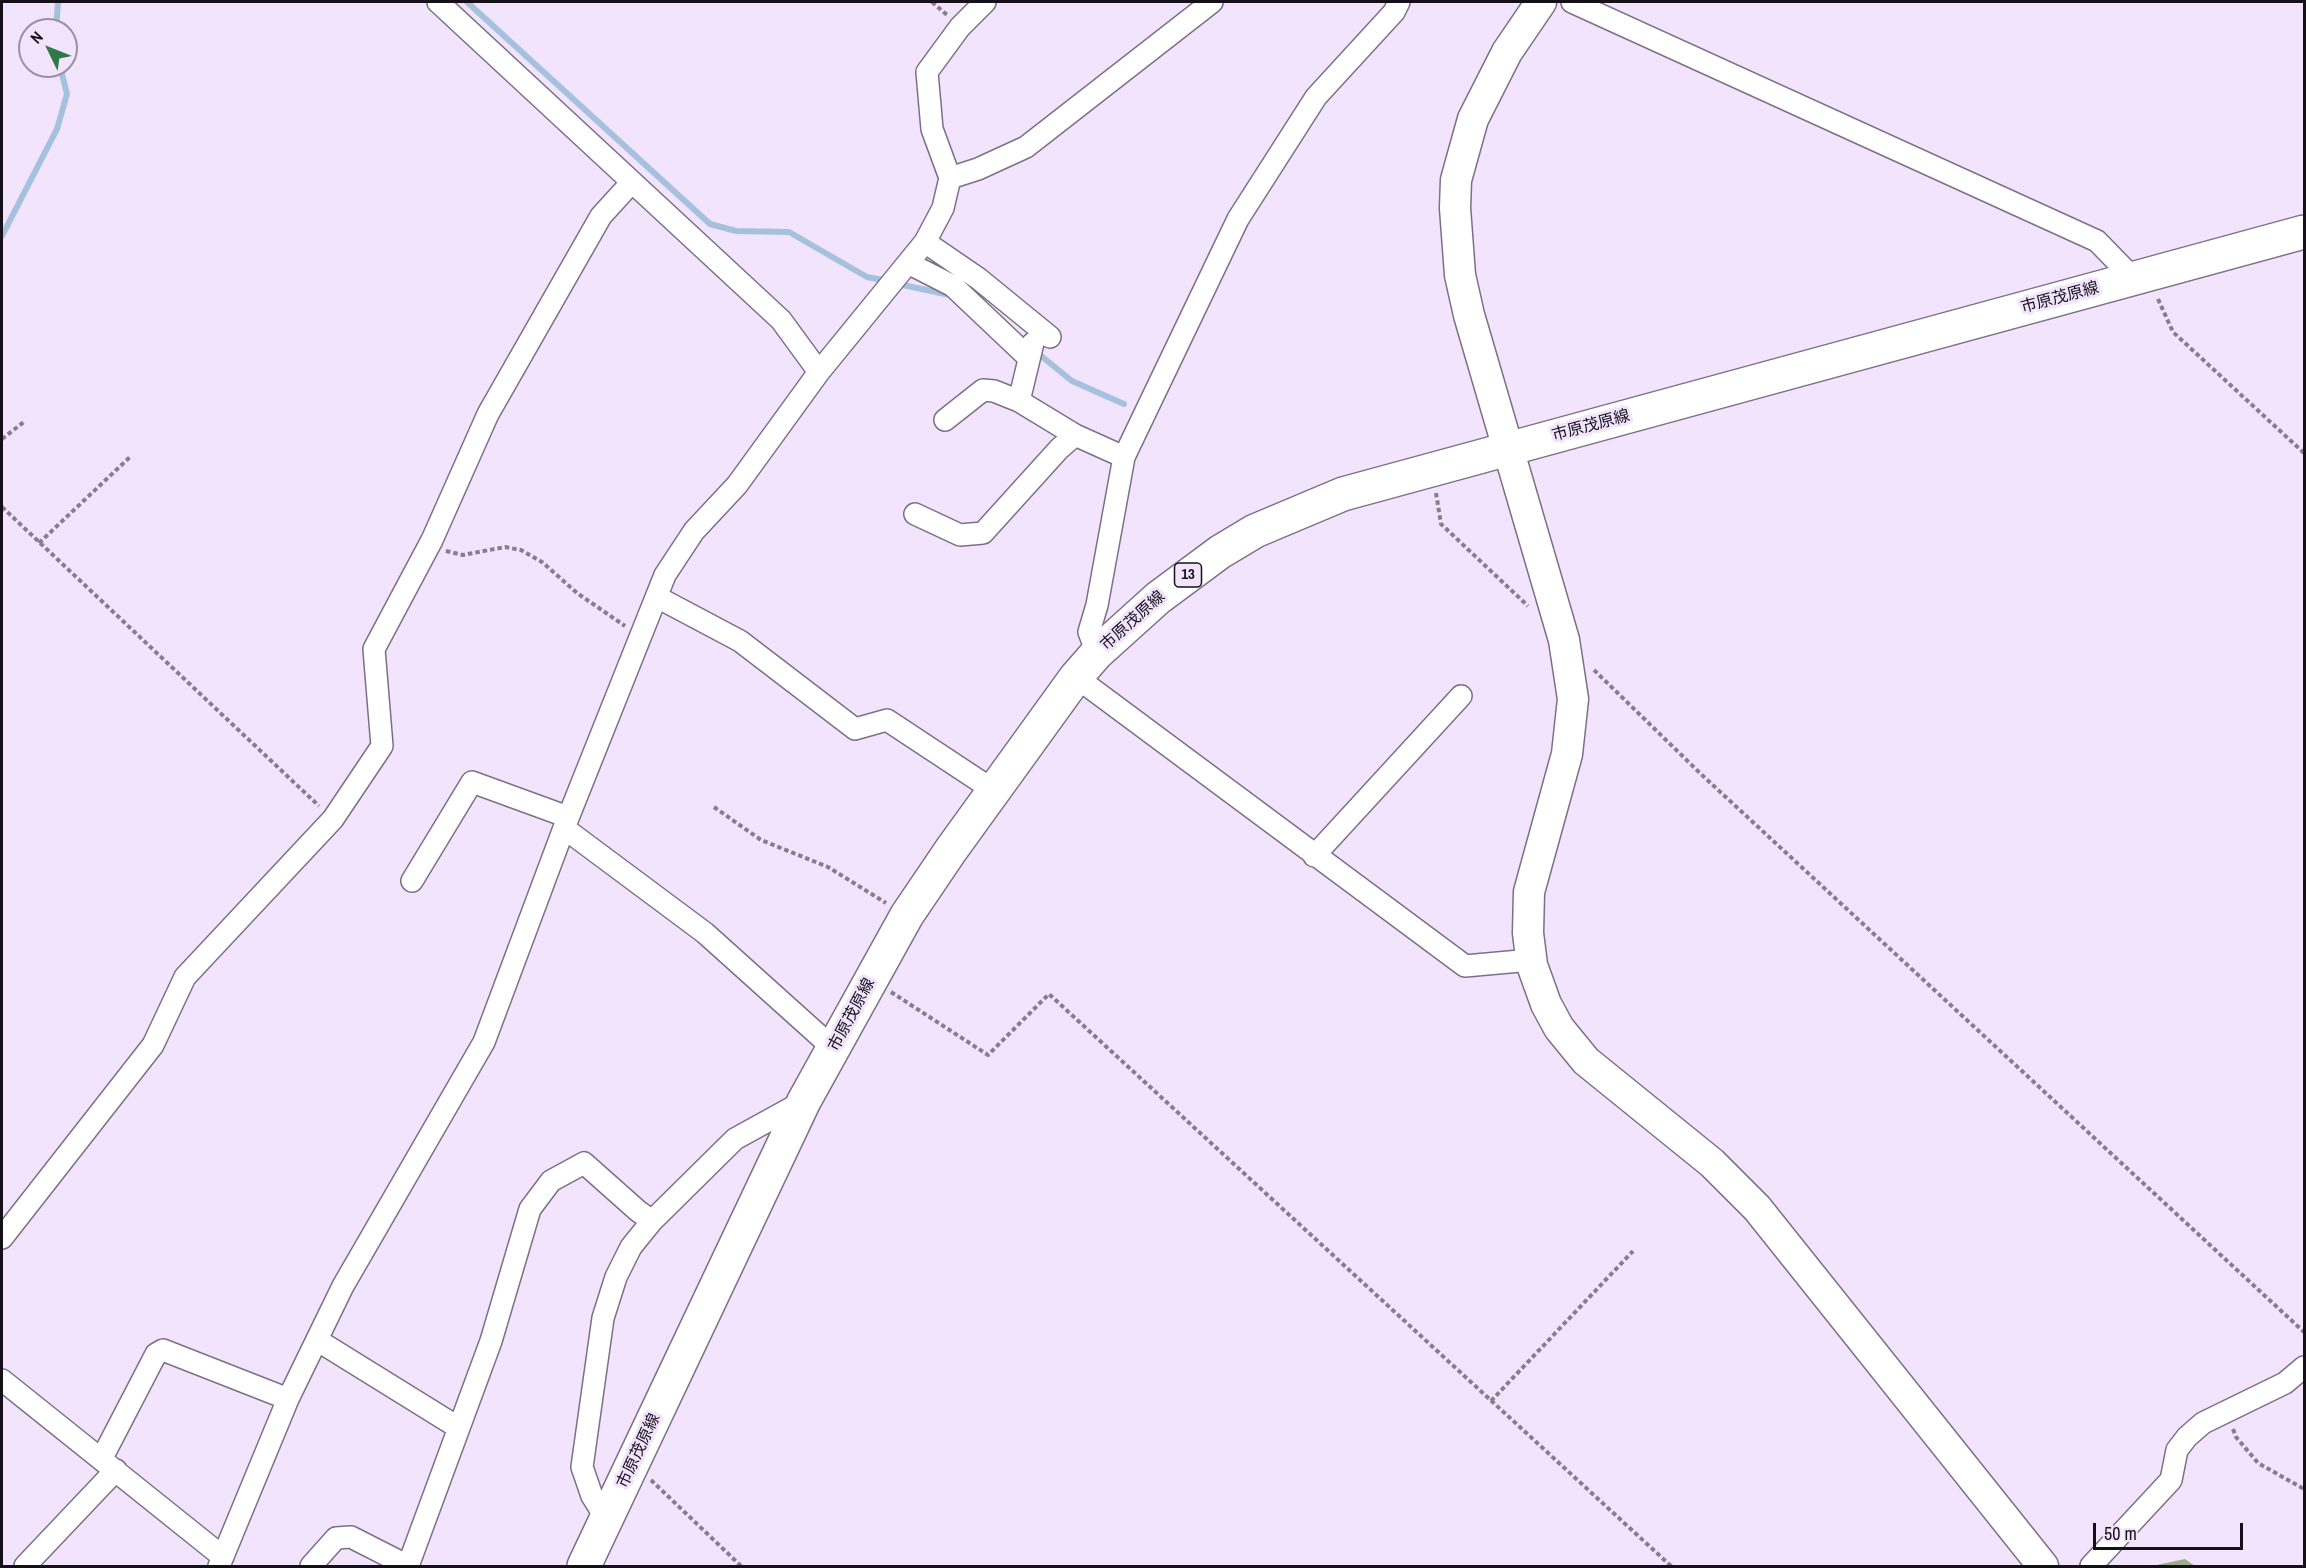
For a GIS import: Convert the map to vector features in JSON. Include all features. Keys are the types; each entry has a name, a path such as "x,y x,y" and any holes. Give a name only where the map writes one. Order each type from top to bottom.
{"main road":[{"name":"市原茂原線","path":"584,1566 804,1101 907,915 993,790 1076,677 1097,653 1158,598 1220,552 1255,531 1343,494 2304,232"}],"street":[{"path":"438,2 781,320 819,372"},
{"path":"2,1380 109,1464 221,1562 288,1399 342,1286 484,1042 566,822 665,576 694,531 737,485 819,372 925,242 943,208 950,178 932,129 927,72 960,27 985,2"},
{"path":"950,178 978,169 1026,147 1212,2"},
{"path":"1097,653 1089,633 1097,605 1125,457 1238,219 1316,97 1394,12 1399,2"},
{"path":"1541,2 1488,87 1464,146 1456,180 1455,226 1460,275 1507,449 1564,640 1573,699 1567,754 1529,892 1528,933 1531,960 1546,1004 1559,1028 1586,1061 1712,1163 1757,1208 2043,1566"},
{"path":"1572,2 2097,241 2141,276"},
{"path":"2,1238 153,1045 185,977 333,819 382,746 374,649 432,540 488,414 538,322 601,216 632,182"},
{"path":"925,242 979,279 1044,333 1028,357 1019,401"},
{"path":"908,263 953,286 1028,357"},
{"path":"945,420 983,390 994,391 1019,401 1076,435 1125,457"},
{"path":"915,514 960,535 983,533 1059,449 1076,435"},
{"path":"657,597 740,641 855,729 887,720 993,790"},
{"path":"1076,677 1465,966 1531,960"},
{"path":"1314,856 1461,696"},
{"path":"412,881 472,782 566,822 705,933 834,1049"},
{"path":"607,1520 592,1496 582,1467 603,1318 626,1257 652,1221 735,1139 804,1101"},
{"path":"311,1566 336,1538 351,1537 408,1566 491,1341 530,1209 551,1180 584,1163 652,1221"},
{"path":"317,1340 459,1428"},
{"path":"25,1566 109,1464 156,1354 163,1350 288,1399"},
{"path":"2091,1566 2171,1480 2177,1450 2187,1437 2204,1423 2285,1383 2304,1367"}],"path":[{"path":"2141,276 2173,332 2304,453"},
{"path":"2,439 25,421"},
{"path":"39,543 131,456"},
{"path":"1433,469 1441,524 1532,609"},
{"path":"2,507 333,819"},
{"path":"432,540 447,552 464,555 505,547 521,550 542,562 577,593 641,636"},
{"path":"1564,640 1702,775 2304,1332"},
{"path":"714,807 760,840 828,867 907,915"},
{"path":"870,979 988,1054 1049,994 1671,1566"},
{"path":"1491,1401 1633,1251"},
{"path":"2227,1411 2236,1437 2258,1463 2304,1489"},
{"path":"633,1463 741,1566"}],"green space":[{"path":"2185,1559 2195,1566 2152,1566"}],"waterway":[{"path":"57,18 58,2"},
{"path":"467,2 710,224 736,231 789,232 867,277 888,281"},
{"path":"2,236 57,129 67,94 63,78"},
{"path":"898,284 950,295"},
{"path":"1035,351 1072,381 1124,404"}]}
